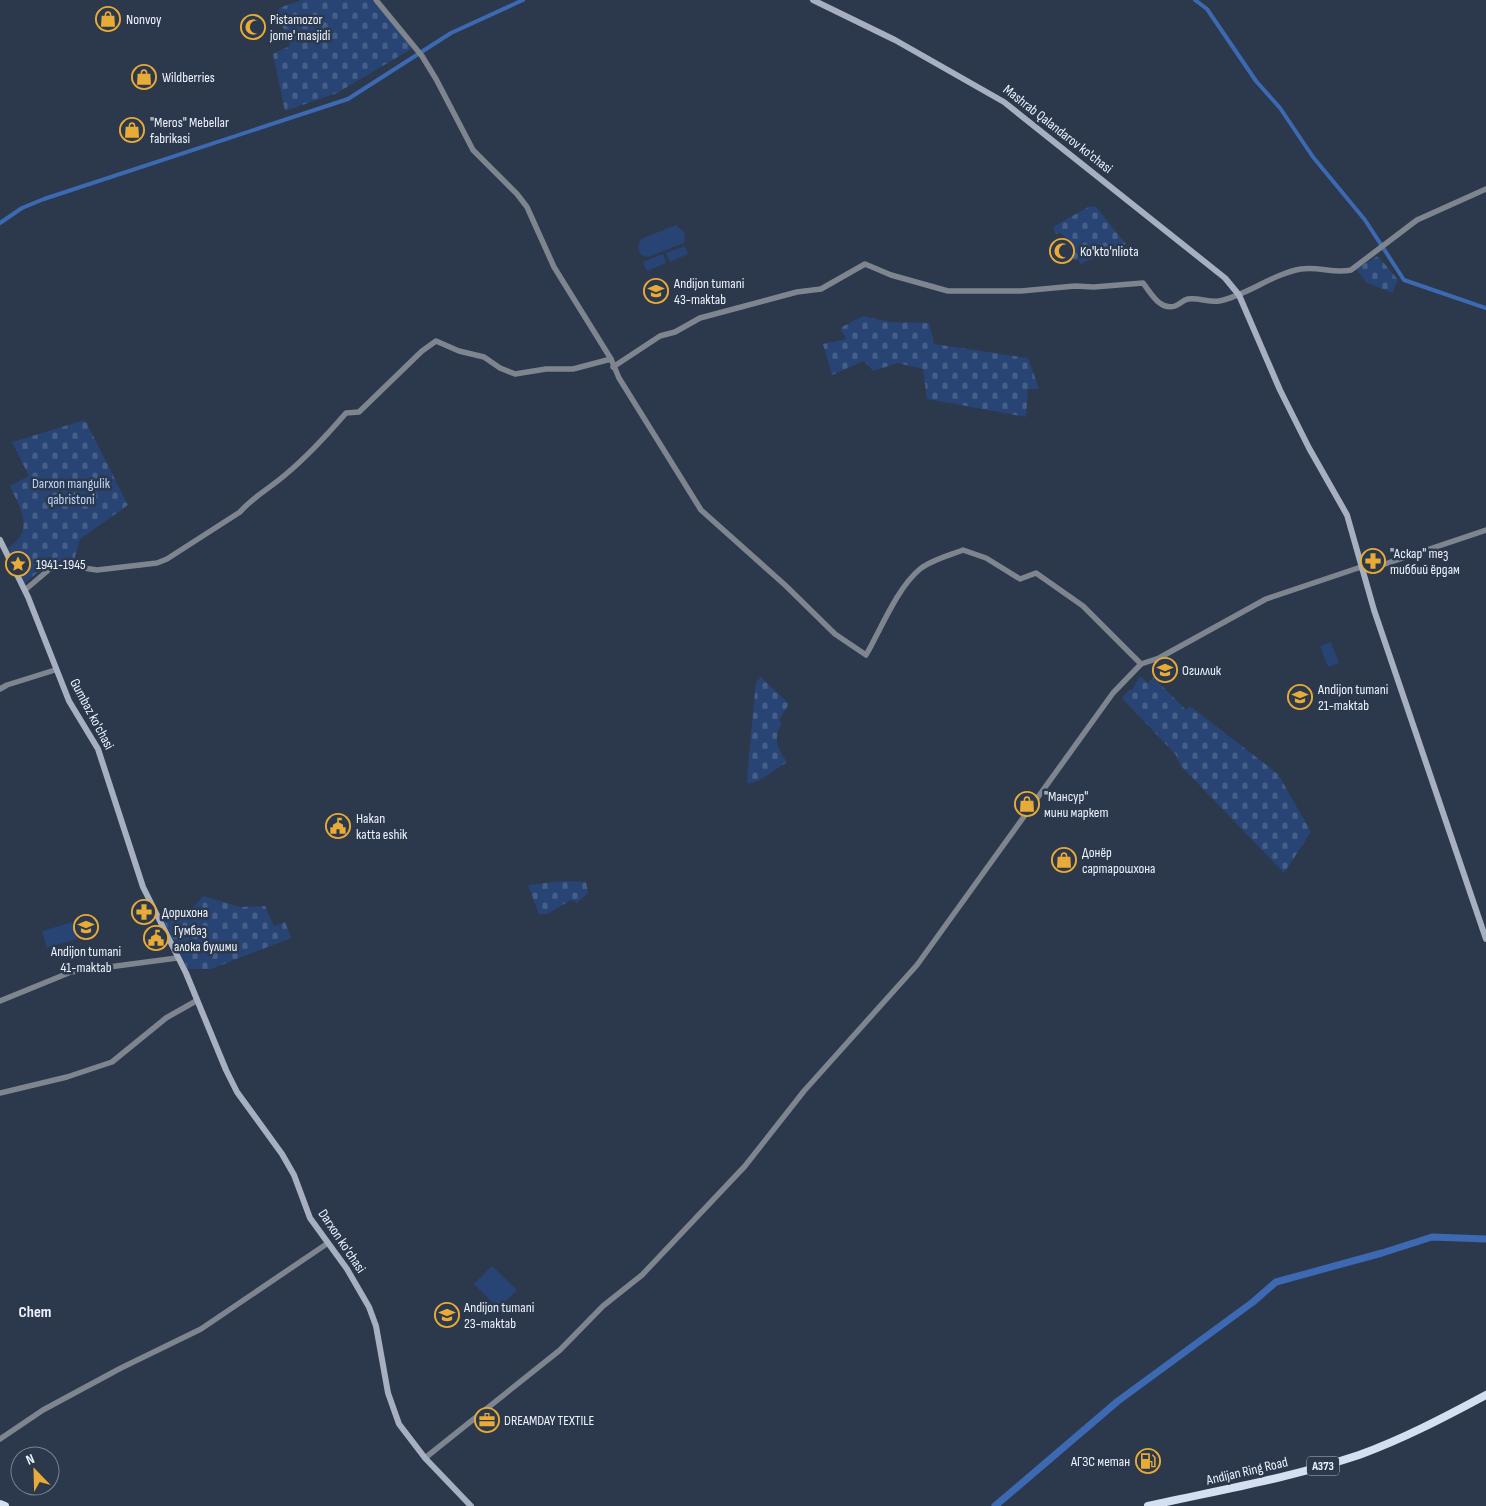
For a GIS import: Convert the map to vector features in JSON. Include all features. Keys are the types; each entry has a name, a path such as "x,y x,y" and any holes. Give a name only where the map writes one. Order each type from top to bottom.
{"highway":[{"name":"Andijan Ring Road","path":"1148,1506 1245,1486 1352,1457 1417,1431 1486,1395"},
{"name":"Andijan Ring Road","path":"1172,1506 1298,1478 1354,1461 1398,1445 1486,1401"},
{"path":"0,1504 5,1506"}],"main road":[{"name":"Mashrab Qalandarov ko'chasi","path":"813,0 904,44 1004,102 1225,278 1239,295 1280,390 1309,448 1347,515 1376,614 1486,939"},
{"name":"Gumbaz ko'chasi","path":"0,540 25,590 68,701 98,749 143,887 178,958"},
{"name":"Darxon ko'chasi","path":"178,958 237,1092 282,1154 294,1175 310,1218 347,1269 369,1308 376,1326 393,1409 408,1438 471,1506"}],"street":[{"path":"376,0 421,55 436,79 473,150 517,194 527,207 554,267 701,510 785,585 814,615 853,648 866,655 890,610 912,576 922,567 963,550 986,558 1020,578 1036,573 1083,606 1141,664"},
{"path":"613,367 660,336 675,332 700,318 797,292 820,289 865,264 948,291 1021,291 1143,284 1158,302 1170,307 1187,299 1218,301 1239,295 1283,274 1304,269 1340,273 1351,270 1417,220 1486,189"},
{"path":"25,590 52,567 70,566 97,570 156,563 167,559 240,512 249,502 284,476 315,449 346,413 359,412 422,351 436,341 460,351 484,356 515,374 546,369 573,369 611,359"},
{"path":"425,1458 560,1350 606,1304 642,1275 745,1166 804,1092 917,965 969,890 1062,767 1113,693 1141,664 1159,658 1266,599 1364,568 1379,566 1486,530"},
{"path":"0,689 55,670"},
{"path":"0,1001 72,972 178,958"},
{"path":"0,1093 66,1077 112,1062 166,1018 196,1001"},
{"path":"0,1439 75,1393 201,1329 328,1243"}],"green space":[{"path":"302,0 372,0 413,48 337,93 285,111 273,54 290,46 277,11 279,8"},
{"path":"1090,206 1096,207 1126,244 1080,264 1079,260 1073,260 1065,244 1066,239 1061,233 1056,234 1053,227"},
{"path":"676,225 685,233 684,243 648,257 641,255 638,248 641,239"},
{"path":"685,246 688,254 670,262 666,253"},
{"path":"663,254 666,263 647,271 643,262"},
{"path":"1378,256 1398,280 1392,293 1366,282 1356,269"},
{"path":"863,316 890,322 929,323 934,344 1028,358 1039,389 1028,389 1026,417 927,399 923,369 898,363 873,371 864,361 832,375 823,344 846,339 840,328"},
{"name":"Darxon mangulik qabristoni","path":"85,420 128,505 80,539 73,564 52,565 37,573 25,583 8,548 21,535 23,527 21,512 10,486 29,476 12,442"},
{"path":"1331,642 1339,663 1328,667 1320,646"},
{"path":"1140,676 1148,683 1153,677 1186,710 1190,706 1278,774 1311,832 1284,873 1180,765 1176,755 1122,698 1129,690 1132,690"},
{"path":"761,677 789,704 779,720 782,723 777,734 777,743 787,762 758,781 748,784 747,777 756,682"},
{"path":"563,881 586,882 588,893 577,903 571,900 547,914 539,914 528,885"},
{"path":"203,896 240,907 265,906 274,926 285,922 291,938 211,969 188,969 164,921 170,918 172,921 191,910"},
{"path":"72,922 77,939 47,948 42,931"},
{"path":"492,1266 517,1290 498,1308 474,1284"}],"waterway":[{"path":"0,223 22,208 44,199 348,99 451,33 523,0"},
{"path":"1195,0 1207,9 1256,81 1280,108 1313,157 1365,220 1404,280 1486,308"},
{"path":"995,1506 1118,1401 1253,1302 1276,1282 1382,1253 1432,1237 1486,1239"}],"place":[{"name":"Nonvoy","path":"108,19"},
{"name":"Pistamozor jome' masjidi","path":"253,27"},
{"name":"Wildberries","path":"144,77"},
{"name":"\"Meros\" Mebellar fabrikasi","path":"132,130"},
{"name":"Ko'kto'nliota","path":"1062,251"},
{"name":"Andijon tumani 43-maktab","path":"656,291"},
{"name":"\"Аскар\" тез тиббий ёрдам","path":"1373,561"},
{"name":"1941-1945","path":"18,564"},
{"name":"Огиллик","path":"1165,670"},
{"name":"Andijon tumani 21-maktab","path":"1300,697"},
{"name":"\"Мансур\" мини маркет","path":"1027,804"},
{"name":"Hakan katta eshik","path":"338,826"},
{"name":"Донёр сартарошхона","path":"1064,860"},
{"name":"Дорихона","path":"144,912"},
{"name":"Andijon tumani 41-maktab","path":"86,927"},
{"name":"Гумбаз алока булими","path":"156,938"},
{"name":"Andijon tumani 23-maktab","path":"447,1315"},
{"name":"DREAMDAY TEXTILE","path":"487,1420"},
{"name":"АГЗС метан","path":"1148,1461"}],"district":[{"name":"Chem","path":"35,1312"}]}
